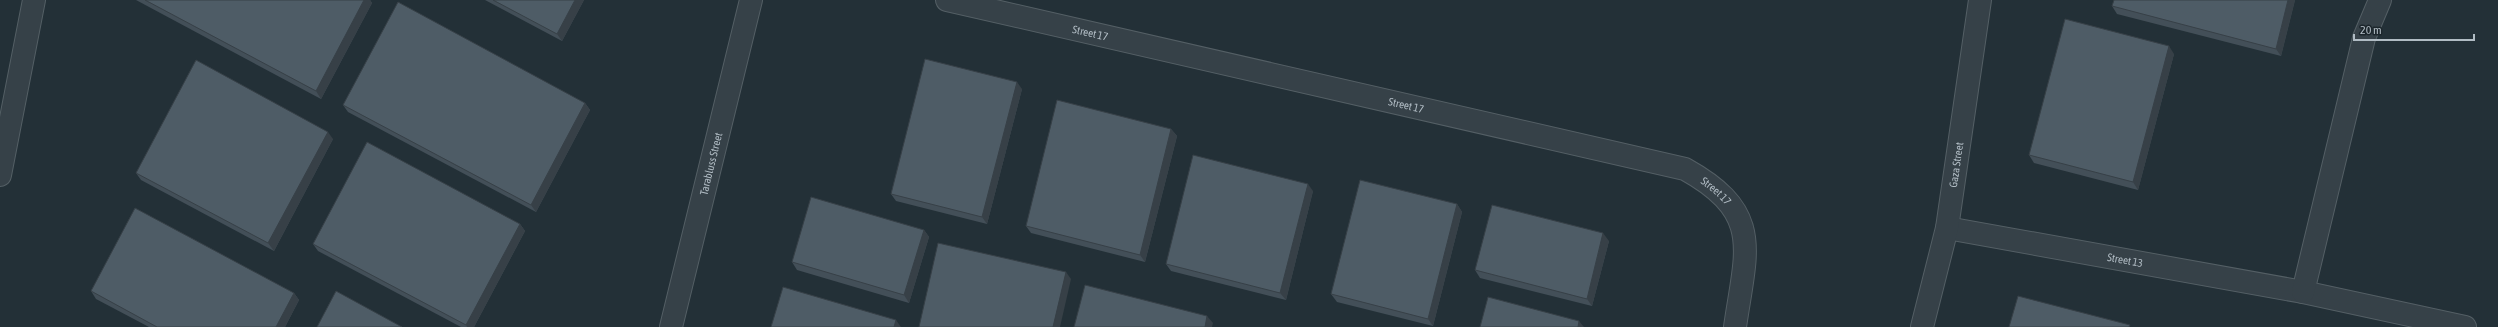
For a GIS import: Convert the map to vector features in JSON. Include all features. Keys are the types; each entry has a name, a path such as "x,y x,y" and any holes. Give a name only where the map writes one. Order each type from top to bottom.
{"street":[{"path":"0,175 34,0"},
{"name":"Tarabluss Street","path":"671,327 751,0"},
{"name":"Street 17","path":"947,0 1686,169 1709,182 1727,198 1742,221 1746,250 1735,327"},
{"name":"Gaza Street","path":"1922,327 1947,228 1980,0"},
{"path":"2303,292 2364,38 2380,0"},
{"name":"Street 13","path":"1947,228 2303,292 2464,327"}],"building":[{"path":"145,0 364,0 316,91"},
{"path":"493,0 575,0 557,34"},
{"path":"2114,0 2288,0 2276,49 2112,6"},
{"path":"398,2 585,103 531,205 343,105"},
{"path":"2065,19 2169,46 2133,182 2029,155"},
{"path":"925,59 1017,82 982,217 891,194"},
{"path":"196,60 328,132 268,243 136,173"},
{"path":"1057,100 1171,129 1140,255 1026,226"},
{"path":"367,142 520,224 466,325 313,244"},
{"path":"1193,155 1308,184 1280,293 1166,264"},
{"path":"1360,180 1457,204 1428,319 1331,294"},
{"path":"811,197 924,230 904,295 792,262"},
{"path":"1492,205 1603,233 1587,299 1475,270"},
{"path":"135,208 294,293 276,327 157,327 91,291"},
{"path":"938,243 1066,272 1053,327 919,327"},
{"path":"1085,285 1207,316 1205,327 1074,327"},
{"path":"783,287 896,320 894,327 771,327"},
{"path":"336,291 402,327 317,327"},
{"path":"2018,296 2130,325 2129,327 2009,327"},
{"path":"1488,297 1579,321 1578,327 1480,327"}]}
